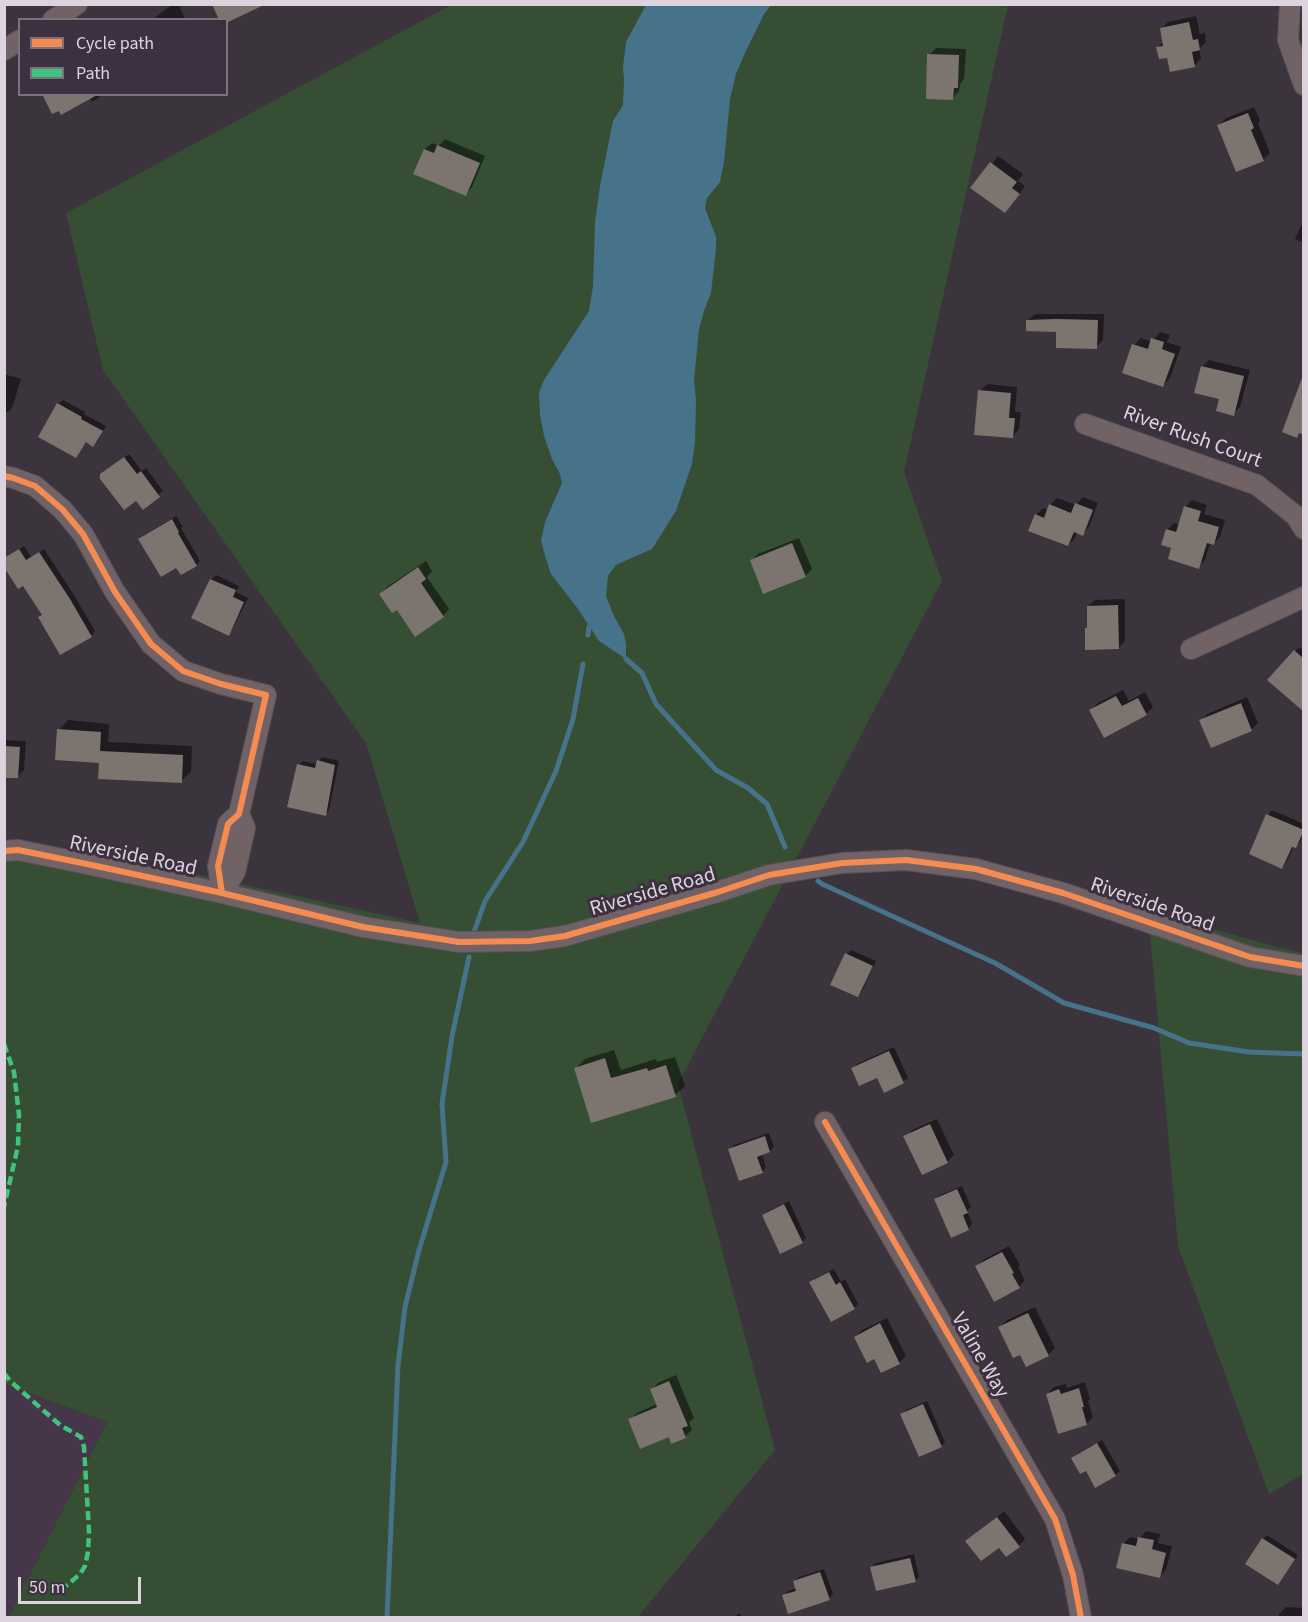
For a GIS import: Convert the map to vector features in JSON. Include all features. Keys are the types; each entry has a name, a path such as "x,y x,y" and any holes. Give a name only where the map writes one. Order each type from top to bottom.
{"street":[{"path":"56,18 77,4"},
{"path":"1290,4 1288,40 1304,85"},
{"path":"4,50 18,41"},
{"name":"River Rush Court","path":"1085,424 1257,485 1296,516 1304,529"},
{"path":"4,476 35,486 62,509 83,534 115,592 151,644 183,671 221,684 266,695 239,814 245,828 235,872 222,893"},
{"path":"1191,649 1304,597"},
{"name":"Riverside Road","path":"4,851 18,850 222,893 363,927 459,942 530,941 565,936 718,892 769,874 842,863 906,860 976,868 1063,893 1250,957 1304,966"},
{"name":"Valine Way","path":"825,1122 1055,1520 1073,1575 1081,1617"}],"shaded area":[{"path":"4,1384 107,1422 9,1618 4,1617"}],"green space":[{"path":"451,5 1008,5 904,472 942,581 678,1084 775,1450 638,1617 9,1617 107,1422 5,1384 4,851 173,869 420,923 366,743 103,370 66,213"},
{"path":"1148,910 1303,953 1303,1474 1269,1494 1178,1246"}],"water":[{"path":"646,5 771,5 764,14 736,74 730,99 720,182 707,198 705,208 716,237 716,249 711,293 699,329 694,380 695,442 692,464 676,511 652,549 616,565 608,576 606,596 624,634 626,659 599,641 551,574 546,559 541,541 545,522 562,483 544,436 539,393 544,380 589,311 593,286 595,222 613,121 623,105 623,67 626,42"}],"building":[{"path":"212,4 266,4 228,22 228,18 218,18"},
{"path":"1189,22 1193,40 1198,39 1200,50 1192,52 1195,67 1170,72 1167,58 1159,59 1156,47 1163,46 1160,28"},
{"path":"927,54 959,55 958,88 954,88 953,100 926,99"},
{"path":"43,96 95,96 61,115 59,111 52,114"},
{"path":"1248,113 1254,128 1251,130 1264,161 1236,172 1217,125"},
{"path":"437,145 480,163 466,196 413,174 424,149 434,153"},
{"path":"990,162 1017,182 1012,188 1020,194 1005,213 970,188"},
{"path":"1026,320 1098,320 1097,349 1056,348 1056,332 1026,331"},
{"path":"1151,338 1164,342 1162,349 1175,354 1163,387 1122,373 1132,344 1148,349"},
{"path":"1201,366 1244,376 1234,416 1216,411 1219,399 1194,393"},
{"path":"1302,378 1304,378 1304,435 1299,433 1297,438 1282,432"},
{"path":"978,390 1011,393 1009,418 1015,418 1013,438 974,435"},
{"path":"57,403 103,431 93,447 86,442 76,458 38,437"},
{"path":"124,457 137,474 141,471 160,497 143,510 136,501 124,510 100,479 100,474"},
{"path":"1075,503 1093,510 1083,536 1074,532 1068,546 1028,531 1035,514 1044,518 1049,504 1071,513"},
{"path":"1184,506 1201,511 1198,521 1219,527 1214,545 1207,543 1199,569 1168,559 1171,548 1161,545 1166,529 1176,532"},
{"path":"172,519 197,566 181,575 176,568 161,577 138,539"},
{"path":"792,543 806,577 763,594 750,560"},
{"path":"19,549 26,560 39,552 92,637 60,655 38,617 42,615 23,586 18,589 4,567 4,558"},
{"path":"418,567 426,579 421,583 444,617 415,637 397,610 392,613 379,594"},
{"path":"210,579 236,590 233,597 244,602 229,636 191,618"},
{"path":"1118,605 1119,649 1085,650 1087,606"},
{"path":"1294,650 1304,659 1304,712 1267,680"},
{"path":"1116,696 1122,706 1138,698 1147,715 1104,738 1089,710"},
{"path":"1241,703 1252,731 1211,748 1199,720"},
{"path":"57,729 101,732 100,751 183,755 182,783 98,779 99,763 55,760"},
{"path":"4,746 20,747 18,778 4,778"},
{"path":"317,760 335,765 326,816 287,807 297,764 315,768"},
{"path":"1266,814 1304,830 1296,848 1292,847 1282,869 1249,854"},
{"path":"845,953 873,966 858,997 830,985"},
{"path":"889,1051 904,1083 884,1093 877,1078 859,1086 851,1068"},
{"path":"605,1058 611,1078 666,1065 676,1097 591,1123 574,1068"},
{"path":"930,1124 948,1163 922,1175 903,1136"},
{"path":"765,1136 770,1152 757,1157 763,1173 739,1181 728,1149"},
{"path":"957,1189 968,1213 963,1215 969,1230 951,1238 934,1199"},
{"path":"784,1204 803,1243 780,1254 762,1215"},
{"path":"1002,1252 1020,1288 994,1302 975,1266"},
{"path":"829,1272 836,1285 840,1282 855,1309 831,1322 809,1282"},
{"path":"1028,1313 1049,1356 1026,1367 1020,1355 1013,1358 998,1327"},
{"path":"880,1323 900,1364 881,1373 874,1359 867,1363 854,1337"},
{"path":"669,1381 688,1426 682,1428 686,1438 671,1444 669,1437 640,1449 628,1419 657,1407 650,1389"},
{"path":"1079,1388 1087,1425 1058,1434 1046,1394 1059,1389 1061,1394"},
{"path":"923,1404 942,1447 919,1457 900,1414"},
{"path":"1097,1443 1116,1476 1095,1488 1086,1471 1080,1474 1071,1458"},
{"path":"997,1517 1020,1547 1006,1557 999,1548 981,1561 965,1541"},
{"path":"1138,1537 1154,1540 1152,1549 1166,1553 1160,1578 1116,1568 1122,1543 1136,1546"},
{"path":"1262,1538 1295,1559 1278,1585 1245,1564"},
{"path":"910,1558 916,1582 876,1591 870,1567"},
{"path":"820,1572 830,1600 788,1614 782,1595 796,1591 793,1581"}],"waterway":[{"path":"588,635 589,627"},
{"path":"626,659 642,673 656,704 716,770 748,788 767,804 785,847"},
{"path":"474,932 485,901 523,842 556,771 573,719 583,664"},
{"path":"818,881 995,963 1064,1003 1154,1028 1189,1043 1249,1052 1304,1054"},
{"path":"387,1618 398,1365 405,1307 419,1250 446,1162 442,1104 452,1036 469,957"}],"marked path":[{"path":"4,1044 14,1072 19,1115 18,1146 4,1207"},
{"path":"4,1373 60,1425 81,1437 84,1447 88,1552 85,1566 80,1574 66,1586"}],"cycle path":[{"path":"4,476 35,486 62,509 83,534 115,592 151,644 183,671 221,684 266,695 239,814 228,824 218,866 222,893"},
{"path":"4,851 18,850 82,863 222,893 363,927 459,942 530,941 565,936 769,875 842,863 906,860 976,869 1063,893 1250,957 1304,966"},
{"path":"825,1122 1055,1519 1073,1575 1081,1618"}]}
